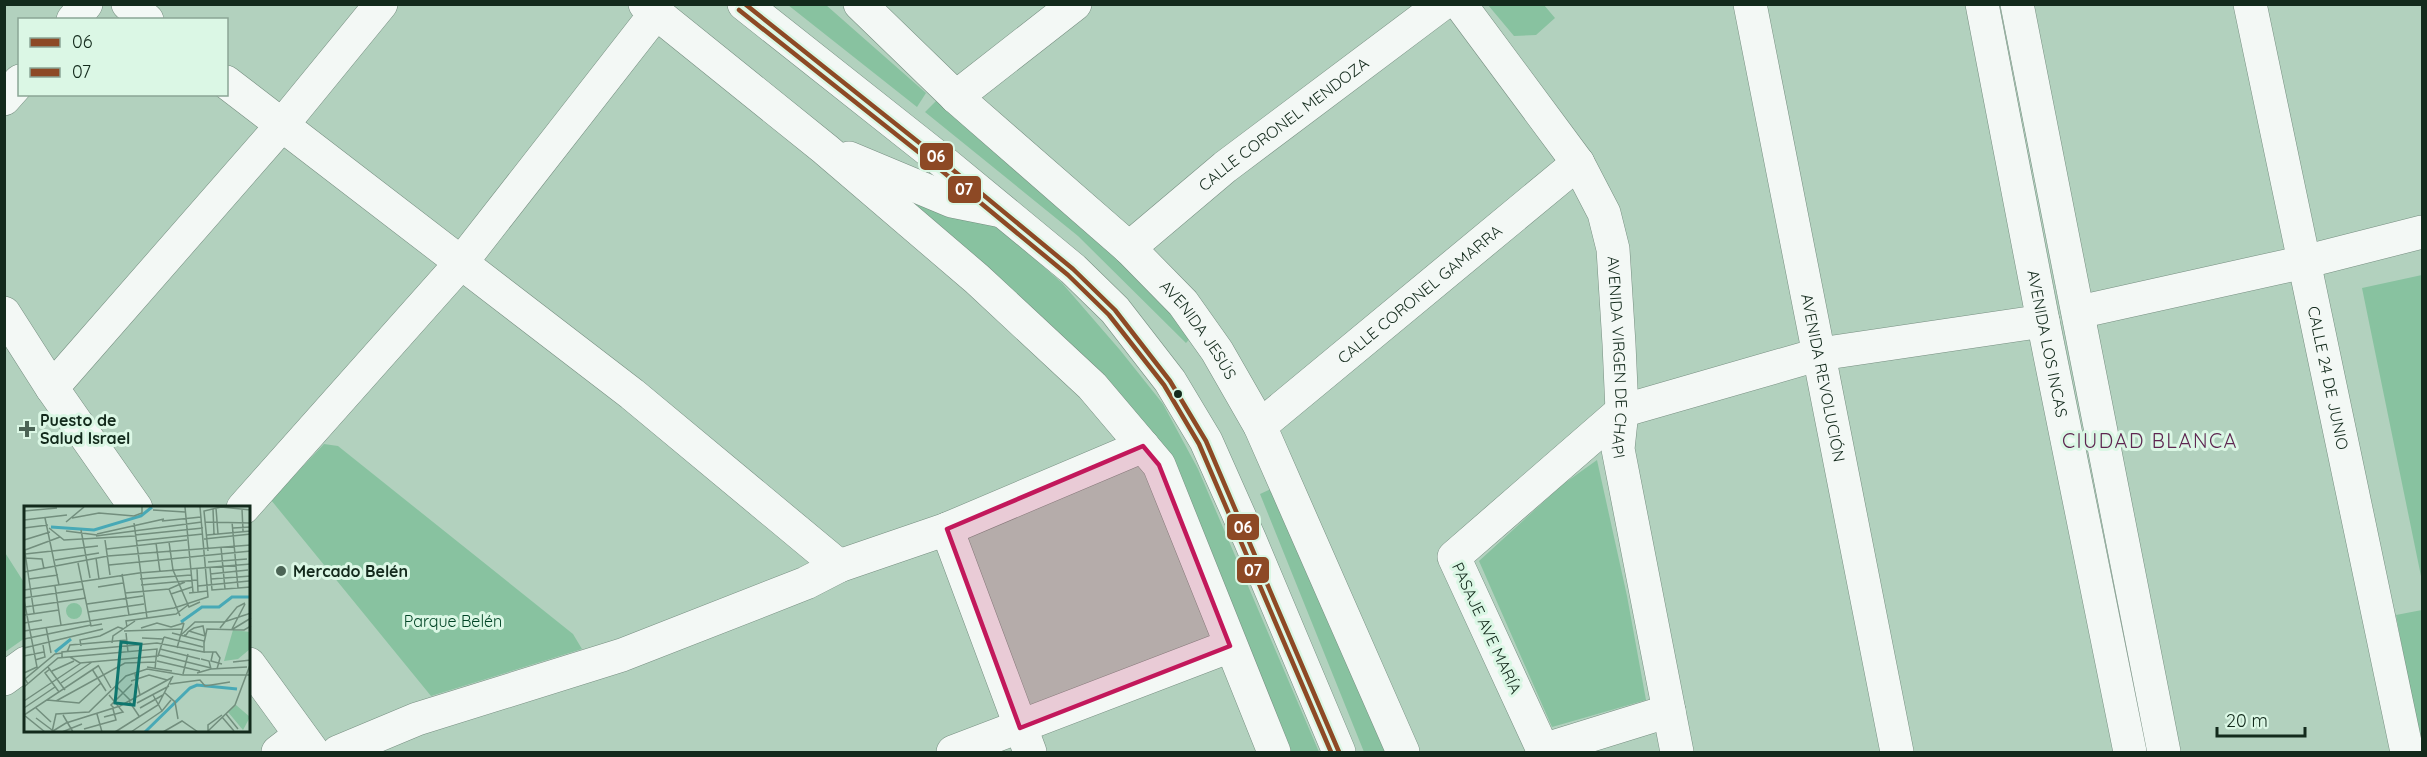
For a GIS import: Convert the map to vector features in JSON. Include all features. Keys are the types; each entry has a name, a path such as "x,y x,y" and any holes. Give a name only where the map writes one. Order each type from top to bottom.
{"street":[{"path":"75,18 86,4"},
{"path":"128,4 145,18"},
{"path":"52,388 282,125 381,4"},
{"path":"744,4 936,156 1072,269 1115,310 1170,381 1206,441 1339,753"},
{"name":"AVENIDA JESÚS","path":"860,4 956,97 1129,248 1183,303 1217,351 1260,426 1403,753"},
{"path":"956,97 1075,4"},
{"name":"CALLE CORONEL MENDOZA","path":"1129,248 1225,167 1442,4"},
{"name":"AVENIDA VIRGEN DE CHAPI","path":"1460,4 1578,163 1605,213 1613,249 1622,411 1618,449 1677,753"},
{"name":"AVENIDA REVOLUCIÓN","path":"1750,4 1897,753"},
{"name":"AVENIDA LOS INCAS","path":"1982,4 2130,753"},
{"path":"2017,4 2164,753"},
{"name":"CALLE 24 DE JUNIO","path":"2250,4 2407,753"},
{"path":"245,506 460,264 650,9 825,149 977,279 1092,386 1159,465 1274,753"},
{"path":"4,99 18,83"},
{"path":"228,84 632,394 839,566"},
{"path":"825,149 952,201 1002,211"},
{"name":"CALLE CORONEL GAMARRA","path":"1260,426 1578,163"},
{"path":"2079,312 2304,262 2422,232"},
{"path":"4,313 52,388 135,506"},
{"path":"1622,411 1820,354 2043,321"},
{"name":"PASAJE AVE MARÍA","path":"1622,411 1454,557 1543,750 1669,711"},
{"path":"338,753 417,718 622,655 806,583 839,566 947,529 1143,446"},
{"path":"947,529 1025,740"},
{"path":"953,753 1025,740 1230,646"},
{"path":"4,680 24,665"},
{"path":"250,666 297,747"}],"highlighted area":[{"path":"1143,446 1159,465 1230,646 1020,728 947,529"}],"green space":[{"path":"788,5 826,5 926,93 917,107"},
{"path":"1488,5 1544,5 1555,18 1536,35 1514,36"},
{"path":"939,98 1094,233 1192,336 1186,343 1078,236 925,112"},
{"path":"899,197 994,223 1062,283 1163,404 1198,469 1319,752 1289,752 1183,506"},
{"path":"2422,275 2422,581 2362,288"},
{"name":"Parque Belén","path":"324,444 338,446 573,634 582,649 431,696 271,500"},
{"path":"1597,460 1627,596 1646,700 1552,727 1479,561 1562,485"},
{"path":"1273,488 1389,752 1364,752 1260,494"},
{"path":"4,551 24,582 24,639 5,652"},
{"path":"2422,610 2422,752 2396,615"}],"transit line":[{"name":"06","path":"745,4 1073,269 1115,310 1170,381 1206,441 1339,752"},
{"name":"07","path":"739,10 931,162 1068,275 1109,315 1164,385 1199,444 1331,752"}],"place":[{"name":"Puesto de Salud Israel","path":"27,429"},
{"name":"Mercado Belén","path":"281,571"}],"district":[{"name":"CIUDAD BLANCA","path":"2150,441"}]}
